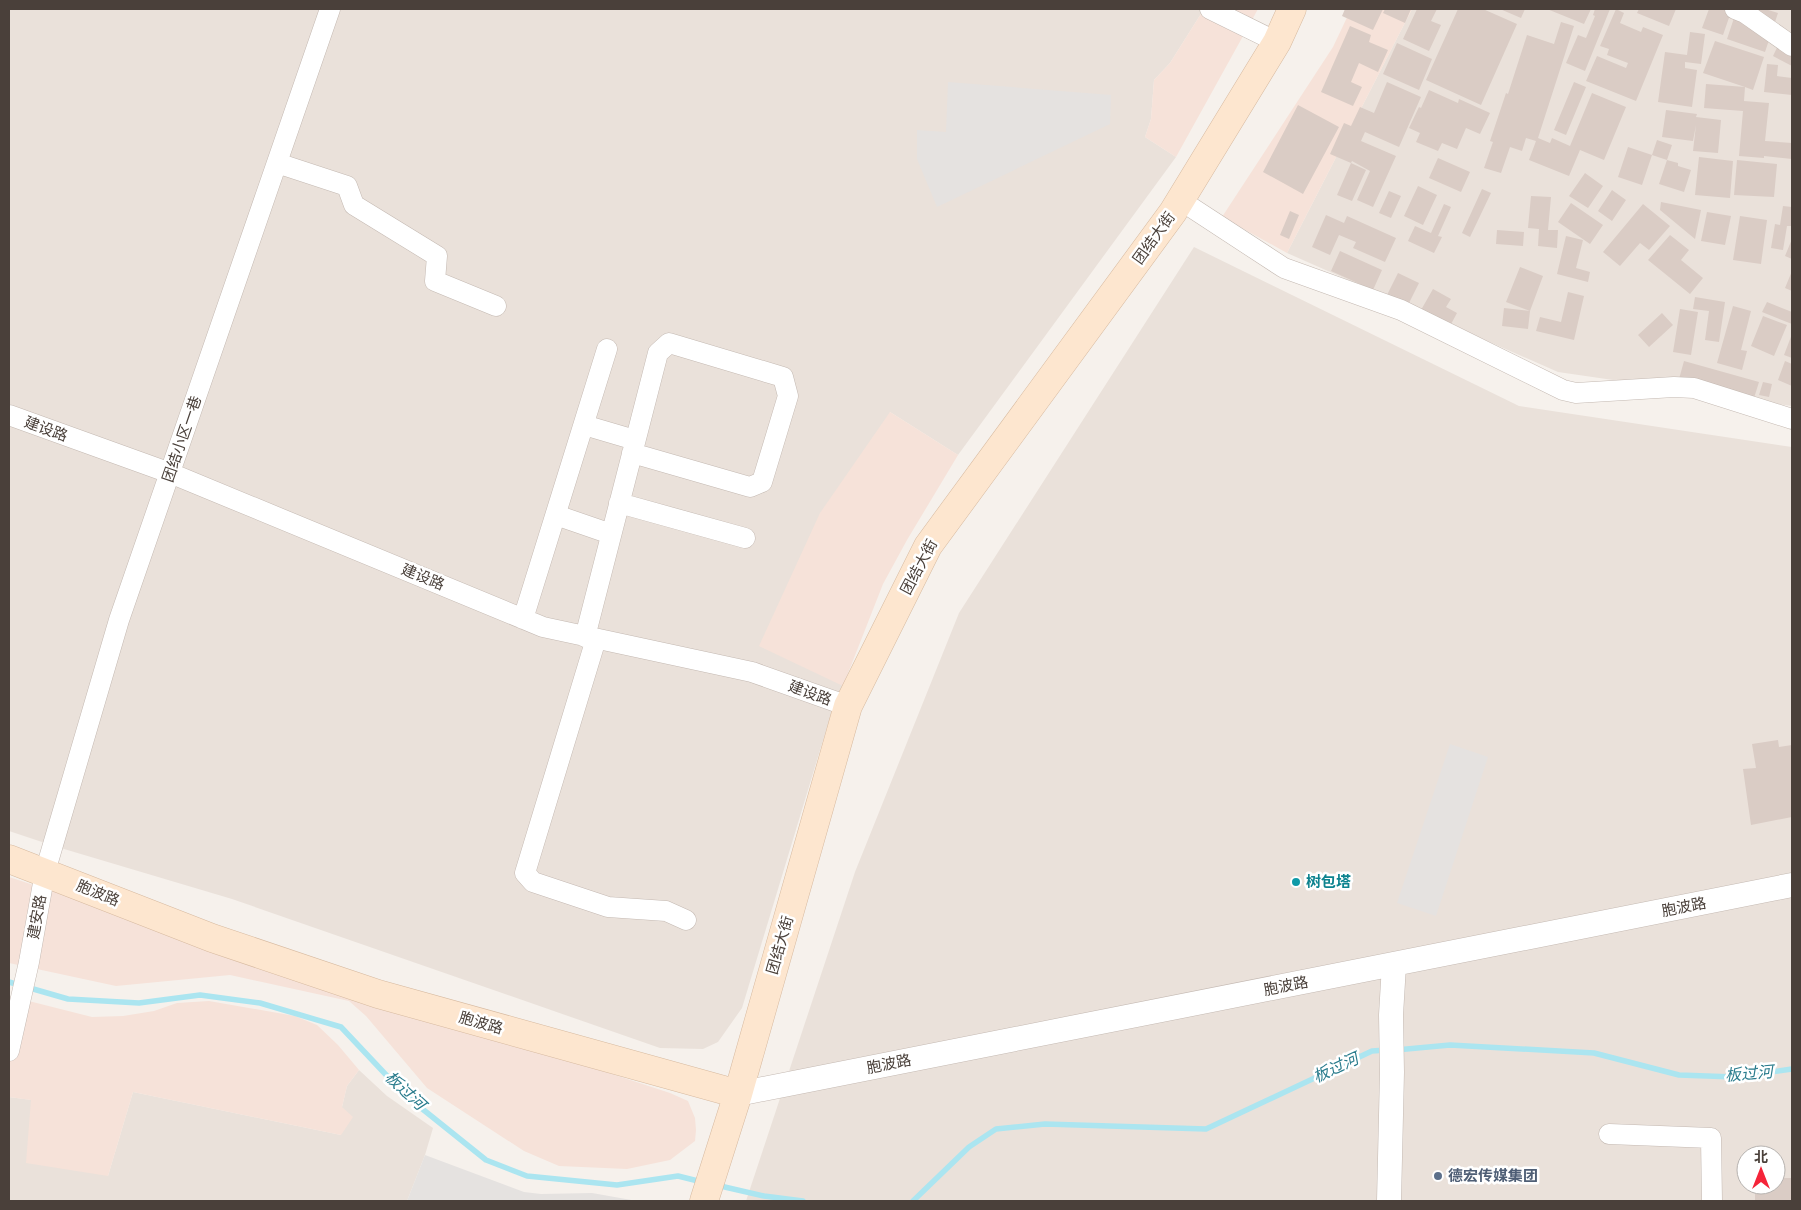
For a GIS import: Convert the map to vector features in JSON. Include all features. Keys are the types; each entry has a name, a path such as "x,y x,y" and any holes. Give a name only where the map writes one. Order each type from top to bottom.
{"main road":[{"name":"团结大街","path":"704,1201 738,1094 848,706 928,546 1180,200 1276,42 1292,9"},
{"name":"胞波路","path":"9,859 212,938 378,994 738,1094"}],"street":[{"name":"团结小区一巷","path":"45,872 119,620 330,9"},
{"path":"1210,9 1276,42"},
{"path":"1735,9 1745,13 1792,46"},
{"path":"277,163 347,186 354,205 437,256 436,281 496,306"},
{"path":"1180,200 1284,268 1402,310 1563,390 1576,393 1674,387 1694,388 1792,419"},
{"path":"584,425 633,447 750,487 762,482 788,396 782,377 669,343 658,353 633,447 611,534 590,638 525,872 533,882 608,908 666,911 686,920"},
{"path":"523,619 607,350"},
{"name":"建设路","path":"9,415 170,473 543,627 752,672 848,706"},
{"path":"619,503 745,538"},
{"path":"556,515 611,534"},
{"name":"建安路","path":"9,1051 29,962 45,872"},
{"name":"胞波路","path":"738,1094 1792,886"},
{"path":"1389,1201 1392,1072 1391,1015 1394,965"},
{"path":"1609,1134 1711,1138 1712,1201"}],"shaded area":[{"path":"9,9 1204,9 1170,63 1154,80 1151,119 1145,137 1176,157 958,455 890,412 843,686 827,727 742,1008 718,1042 703,1049 660,1048 232,899 9,831"},
{"path":"1204,9 1258,9 1176,157 1145,137 1151,119 1154,80 1170,63"},
{"path":"1351,9 1412,9 1287,253 1222,217 1333,47"},
{"path":"1412,9 1792,9 1792,406 1558,372 1287,253"},
{"path":"948,82 1111,95 1110,124 937,207 917,159 917,130 946,132"},
{"path":"1194,247 1519,406 1792,447 1792,1201 746,1201 855,872 959,613"},
{"path":"890,412 958,455 883,584 843,686 759,646 820,513"},
{"path":"1450,744 1488,757 1436,916 1397,903"},
{"path":"9,877 670,1093 688,1101 695,1118 695,1141 670,1160 627,1169 559,1166 524,1151 427,1088 366,1016 349,1001 230,975 116,986 9,963"},
{"path":"9,996 92,1017 123,1016 154,1011 177,1003 209,1001 295,1016 317,1025 338,1045 359,1070 347,1086 342,1107 353,1117 341,1135 133,1092 108,1176 26,1163 31,1100 9,1097"},
{"path":"359,1070 387,1096 433,1128 425,1155 407,1201 9,1201 9,1097 32,1100 108,1176 133,1092 341,1135 342,1107 347,1086"},
{"path":"425,1155 524,1192 541,1194 592,1193 637,1201 407,1201"}],"building":[{"path":"1345,9 1383,9 1373,30 1342,16"},
{"path":"1385,9 1411,9 1405,23 1383,13"},
{"path":"1417,9 1437,9 1431,21 1441,25 1429,51 1403,39"},
{"path":"1458,9 1483,9 1517,24 1481,105 1426,80"},
{"path":"1500,9 1525,9 1521,18"},
{"path":"1547,9 1591,9 1584,24"},
{"path":"1595,9 1610,9 1585,71 1566,63 1578,35 1586,38 1595,16 1593,15"},
{"path":"1616,9 1624,13 1620,23 1641,32 1643,27 1663,35 1636,101 1586,81 1597,56 1626,68 1628,63 1607,55 1609,49 1600,46"},
{"path":"1639,9 1676,9 1669,26 1637,13"},
{"path":"1709,9 1732,9 1723,35 1702,28"},
{"path":"1737,9 1765,9 1778,13 1765,52 1727,39"},
{"path":"1561,22 1574,26 1538,138 1550,143 1552,138 1570,146 1592,93 1626,107 1604,160 1580,150 1569,176 1529,160 1536,141 1526,138 1522,151 1510,147 1501,173 1484,168 1493,142 1490,141 1506,93 1508,94 1527,35 1554,44"},
{"path":"1350,26 1371,35 1369,42 1388,50 1378,72 1359,63 1351,82 1362,87 1353,106 1321,92"},
{"path":"1785,31 1792,34 1792,66 1773,56"},
{"path":"1690,32 1705,34 1701,64 1685,62 1685,68 1697,70 1692,107 1658,102 1665,52 1687,55"},
{"path":"1715,41 1764,57 1753,90 1703,73"},
{"path":"1397,43 1432,59 1419,90 1383,74"},
{"path":"1767,64 1778,65 1777,76 1792,78 1792,95 1764,92"},
{"path":"1387,82 1421,97 1399,147 1365,132 1361,141 1396,156 1373,207 1357,200 1370,171 1352,161 1351,163 1330,154 1344,123 1351,126 1360,107 1374,113"},
{"path":"1574,82 1586,87 1566,135 1554,130"},
{"path":"1706,84 1745,87 1744,101 1769,103 1765,141 1792,143 1792,159 1739,156 1743,111 1704,108"},
{"path":"1429,90 1458,103 1459,99 1490,113 1480,134 1466,128 1457,149 1442,143 1438,151 1416,142 1420,133 1409,128"},
{"path":"1298,105 1339,127 1303,194 1263,172"},
{"path":"1666,110 1697,114 1696,117 1721,120 1718,153 1693,151 1696,125 1693,141 1662,137"},
{"path":"1657,140 1672,145 1667,160 1652,155"},
{"path":"1628,147 1652,155 1642,185 1618,177"},
{"path":"1699,157 1733,161 1730,198 1695,195"},
{"path":"1438,158 1470,172 1461,192 1429,178"},
{"path":"1667,160 1691,170 1684,192 1659,184"},
{"path":"1737,160 1777,164 1774,197 1734,195"},
{"path":"1351,163 1366,170 1352,201 1337,195"},
{"path":"1585,173 1603,186 1588,208 1569,196"},
{"path":"1418,186 1437,195 1423,225 1404,216"},
{"path":"1482,189 1491,193 1470,237 1462,233"},
{"path":"1612,190 1626,200 1612,221 1598,211"},
{"path":"1389,191 1401,196 1391,218 1379,213"},
{"path":"1531,196 1551,197 1548,230 1558,230 1557,248 1538,246 1539,229 1528,228"},
{"path":"1661,202 1701,210 1695,239 1660,210"},
{"path":"1571,203 1603,225 1590,244 1558,222"},
{"path":"1444,204 1451,207 1438,236 1442,237 1434,253 1408,241 1415,226 1431,233"},
{"path":"1643,204 1670,226 1649,250 1640,243 1620,266 1603,252"},
{"path":"1783,206 1792,207 1792,226 1787,226 1783,250 1771,248 1775,224 1780,225"},
{"path":"1290,211 1299,215 1289,239 1280,235"},
{"path":"1707,212 1731,216 1725,245 1701,241"},
{"path":"1326,215 1344,223 1347,216 1396,238 1385,262 1353,248 1356,242 1339,235 1330,255 1312,247"},
{"path":"1740,216 1767,220 1761,264 1733,260"},
{"path":"1497,230 1524,232 1523,246 1496,244"},
{"path":"1670,235 1689,250 1681,260 1703,278 1690,294 1648,260"},
{"path":"1566,236 1583,240 1576,268 1590,272 1588,282 1557,274"},
{"path":"1792,239 1792,259 1785,256"},
{"path":"1340,251 1382,270 1373,290 1331,271"},
{"path":"1520,267 1543,276 1530,311 1506,302"},
{"path":"1792,271 1792,291 1785,288"},
{"path":"1398,273 1419,283 1408,305 1387,295"},
{"path":"1433,289 1451,299 1446,307 1457,313 1450,326 1421,310"},
{"path":"1568,292 1584,296 1574,340 1536,331 1540,317 1561,322"},
{"path":"1695,297 1725,302 1719,342 1705,340 1709,311 1693,309"},
{"path":"1767,302 1792,312 1792,324 1762,312"},
{"path":"1733,306 1751,311 1741,350 1747,351 1742,370 1717,363"},
{"path":"1504,308 1530,311 1528,329 1502,326"},
{"path":"1680,309 1698,312 1691,355 1673,352"},
{"path":"1662,313 1673,325 1649,347 1638,335"},
{"path":"1763,316 1787,325 1774,356 1751,346"},
{"path":"1792,334 1792,358 1784,355"},
{"path":"1684,361 1759,382 1754,398 1679,379"},
{"path":"1785,361 1792,364 1792,386 1778,380"},
{"path":"1763,382 1772,384 1769,397 1759,395"},
{"path":"1778,740 1779,747 1792,745 1792,817 1751,825 1743,769 1756,768 1752,744"},
{"path":"1786,1178 1792,1178 1792,1201 1755,1201 1755,1195 1786,1195"}],"waterway":[{"name":"板过河","path":"9,982 68,999 139,1003 200,995 260,1003 341,1027 405,1095 486,1160 527,1176 617,1185 678,1176 702,1182"},
{"name":"板过河","path":"1396,1050 1450,1045 1594,1053 1679,1075 1735,1077 1792,1069"},
{"name":"板过河","path":"913,1201 969,1147 996,1129 1045,1124 1206,1129 1372,1051 1386,1050"},
{"name":"板过河","path":"716,1185 764,1196 803,1201"}],"place":[{"name":"树包塔","path":"1296,882"},
{"name":"德宏传媒集团","path":"1438,1176"}]}
